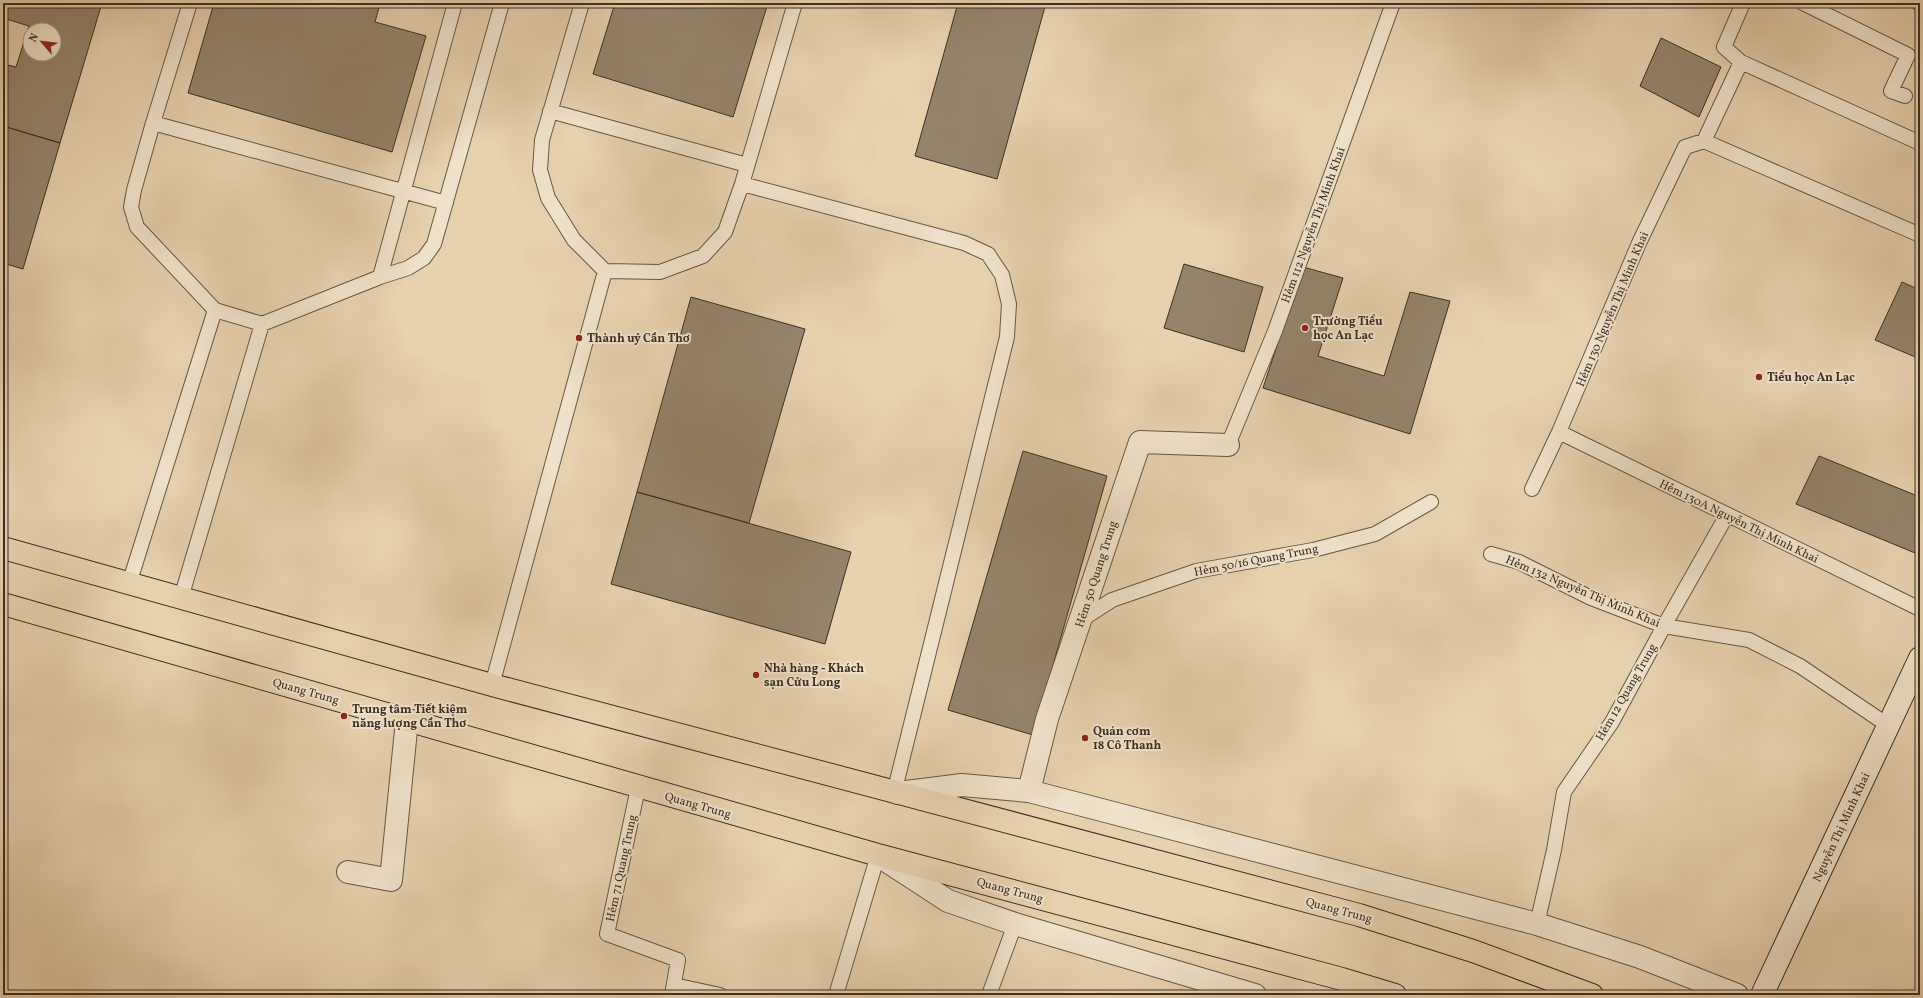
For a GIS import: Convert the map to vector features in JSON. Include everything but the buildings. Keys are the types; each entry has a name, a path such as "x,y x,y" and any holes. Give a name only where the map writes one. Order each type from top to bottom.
{"main road":[{"name":"Quang Trung","path":"3,548 492,685 901,795 1359,915 1473,951 1592,995"},
{"name":"Quang Trung","path":"3,604 638,788 884,857 1335,977 1395,995"}],"street":[{"name":"Hẻm 50 Quang Trung","path":"1028,791 1047,719 1140,442 1228,444"},
{"name":"Nguyễn Thị Minh Khai","path":"1762,995 1920,658"},
{"path":"348,872 390,880 407,720"},
{"name":"Quang Trung","path":"901,795 962,785 1028,791 1537,924 1640,958 1736,995"},
{"path":"884,857 948,900 1015,924 1255,995"}],"lane":[{"path":"190,3 153,123 134,190 131,207 138,226 215,310 262,324 380,277 408,268 424,258 434,244 502,3"},
{"path":"380,277 455,3"},
{"path":"582,3 542,140 540,170 548,198 574,240 605,271 660,272 703,256 725,232 742,184 795,3"},
{"name":"Hẻm 112 Nguyễn Thị Minh Khai","path":"1228,444 1275,331 1393,3"},
{"path":"1743,3 1724,48 1741,62 1920,143"},
{"path":"1803,3 1908,55 1892,91 1905,96"},
{"path":"1741,62 1704,141 1920,235"},
{"path":"550,112 747,165"},
{"path":"153,123 446,203"},
{"name":"Hẻm 130 Nguyễn Thị Minh Khai","path":"1532,489 1559,432 1639,243 1685,147 1704,141"},
{"path":"742,184 964,243 988,254 1002,275 1009,304 1007,338 901,795"},
{"path":"492,685 605,271"},
{"path":"129,584 215,310"},
{"path":"181,598 262,324"},
{"name":"Hẻm 130A Nguyễn Thị Minh Khai","path":"1559,432 1920,609"},
{"name":"Hẻm 50/16 Quang Trung","path":"1081,620 1112,600 1196,571 1313,550 1375,534 1432,502"},
{"name":"Hẻm 12 Quang Trung","path":"1537,924 1554,850 1564,792 1612,722 1727,515"},
{"name":"Hẻm 132 Nguyễn Thị Minh Khai","path":"1491,554 1519,562 1591,598 1664,626 1749,640 1800,666 1889,726"},
{"name":"Hẻm 71 Quang Trung","path":"638,788 608,934 678,960 673,990"},
{"path":"836,995 884,857"},
{"path":"989,995 1015,924"},
{"path":"673,990 720,995"}],"place":[{"name":"Trường Tiểu học An Lạc","path":"1305,328"},
{"name":"Thành uỷ Cần Thơ","path":"579,338"},
{"name":"Tiểu học An Lạc","path":"1759,377"},
{"name":"Nhà hàng - Khách sạn Cửu Long","path":"756,675"},
{"name":"Trung tâm Tiết kiệm năng lượng Cần Thơ","path":"344,716"},
{"name":"Quán cơm 18 Cô Thanh","path":"1085,738"}]}
